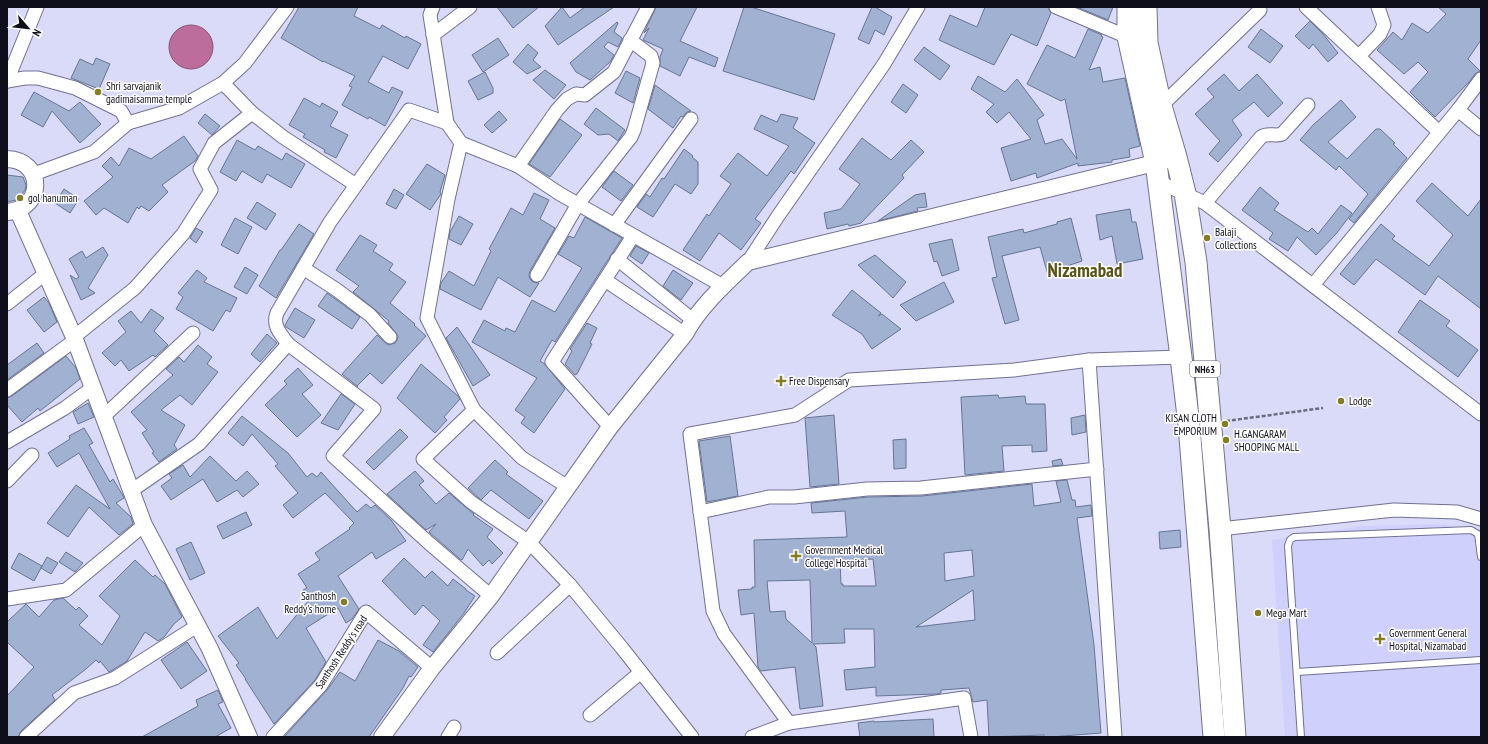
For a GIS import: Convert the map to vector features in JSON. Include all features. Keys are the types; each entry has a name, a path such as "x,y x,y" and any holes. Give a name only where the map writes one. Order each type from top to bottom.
{"highway":[{"name":"NH63","path":"1128,7 1128,37 1157,172 1189,425 1214,737"},
{"name":"NH63","path":"1146,7 1147,43 1161,106 1185,193 1196,262 1220,529 1235,737"}],"street":[{"path":"7,81 37,7"},
{"path":"34,174 94,152 128,123 179,108 223,83 245,62 287,7"},
{"path":"432,7 430,15 447,123 461,143 518,166 578,204 723,286"},
{"path":"433,35 470,7"},
{"path":"518,166 557,110 567,99 576,94 585,94 614,72 648,7"},
{"path":"382,737 432,668 491,596 610,426 685,334 693,320 723,286 748,262 778,216 884,64 918,7"},
{"path":"1056,7 1128,37"},
{"path":"1306,7 1439,132"},
{"path":"1359,56 1380,34 1384,25 1378,7"},
{"path":"1161,106 1260,10"},
{"path":"537,275 578,204 631,137 634,130 653,63 651,56 630,40"},
{"path":"7,81 25,78 38,78 75,88 120,111 128,123"},
{"path":"1313,285 1458,110 1481,79"},
{"path":"223,83 252,113 283,137 356,185"},
{"path":"1205,203 1261,137 1264,135 1278,136 1282,134 1308,105"},
{"path":"447,123 409,110 330,222 275,318 276,327 288,344 374,409 332,456 430,544 491,596"},
{"path":"1458,110 1481,129"},
{"path":"7,390 135,288 183,234 211,190 200,168 214,143 252,113"},
{"path":"614,225 691,119"},
{"path":"461,143 448,198 427,318 474,410 522,458 568,487"},
{"path":"748,262 1157,172 1176,157"},
{"path":"7,159 14,159 22,162 29,167 34,174 36,183 35,192 31,200 26,206 12,211 46,273 74,338 144,525 210,649 245,736"},
{"path":"1157,172 1185,193 1205,203 1481,414"},
{"path":"610,426 552,362 633,236"},
{"path":"617,259 693,320"},
{"path":"303,268 337,290 370,316 390,337"},
{"path":"7,304 46,273"},
{"path":"605,280 685,334"},
{"path":"103,417 193,333"},
{"path":"131,491 199,444 288,344"},
{"path":"789,723 724,634 713,611 690,434 795,415 849,380 1014,370 1089,360 1181,358"},
{"path":"1089,360 1116,737"},
{"path":"7,442 65,408 92,388"},
{"path":"474,410 424,459 471,502 529,542 570,585 692,737"},
{"path":"7,481 32,455"},
{"path":"700,512 769,497 794,497 867,489 921,488 1097,469"},
{"path":"1220,529 1394,510 1457,512 1481,519"},
{"path":"7,599 66,590 144,525"},
{"path":"497,653 570,585"},
{"name":"Santhosh Reddy's road","path":"273,737 321,685 366,612 432,668"},
{"path":"26,737 74,693 115,678 197,626"},
{"path":"590,715 641,672"},
{"path":"752,737 789,723 964,698 971,737"}],"lane":[{"path":"1301,737 1288,546 1290,540 1294,537 1471,530 1478,534 1481,557"},
{"path":"1297,672 1481,660"}],"path":[{"path":"1210,423 1323,408"}],"shaded area":[{"path":"191,25 203,29 209,35 213,47 209,59 203,65 191,69 179,65 173,59 169,47 173,35 179,29"},
{"name":"Government General Hospital, Nizamabad","path":"1445,524 1481,539 1481,737 1285,737 1272,540 1362,526"}],"building":[{"path":"299,7 358,7 354,16 380,29 382,25 405,38 406,36 421,44 408,69 383,56 368,82 389,93 392,87 403,92 385,126 342,105 352,87 349,86 355,76 323,62 281,38"},
{"path":"497,7 539,7 513,28"},
{"path":"562,7 570,18 585,7 614,7 558,45 545,26"},
{"path":"656,7 697,7 680,41 718,58 715,67 689,57 680,76 660,66 660,57 663,49 643,40 649,28 644,33"},
{"path":"744,7 751,7 835,34 814,100 723,71"},
{"path":"872,7 875,7 892,17 884,35 875,30 869,44 858,39"},
{"path":"985,7 1048,7 1051,13 1037,46 1011,34 994,65 939,40 950,15 977,27"},
{"path":"1077,7 1113,7 1108,20"},
{"path":"1438,7 1481,7 1481,40 1468,59 1480,71 1475,74 1435,117 1410,92 1428,72 1418,62 1404,74 1377,50 1393,32 1402,40 1412,23 1428,33 1446,14"},
{"path":"1310,21 1323,34 1338,53 1328,62 1313,44 1309,49 1295,36"},
{"path":"617,22 618,23 614,32 622,38 618,47 608,42 604,47 614,55 610,62 590,80 576,72 570,63"},
{"path":"1088,29 1102,35 1101,36 1103,37 1089,70 1100,67 1103,82 1125,78 1140,146 1129,149 1130,157 1112,160 1112,162 1078,166 1078,163 1037,178 1036,173 1011,181 1001,148 1031,139 1009,112 997,123 986,112 994,104 971,89 978,76 1005,92 1017,79 1044,115 1037,120 1045,144 1062,139 1077,159 1065,99 1061,101 1027,84 1047,45 1075,58"},
{"path":"1261,29 1283,46 1270,63 1248,47"},
{"path":"498,38 509,55 483,72 472,55"},
{"path":"528,44 538,53 533,60 541,67 527,74 513,62"},
{"path":"924,47 950,66 940,80 914,60"},
{"path":"96,58 110,64 99,89 71,78 80,59 93,65"},
{"path":"545,70 566,85 554,99 533,80"},
{"path":"626,71 640,78 633,103 615,93"},
{"path":"485,72 493,88 493,93 478,100 468,81"},
{"path":"1224,74 1239,91 1257,74 1283,103 1268,117 1254,102 1232,120 1242,135 1218,162 1209,154 1220,141 1195,114 1214,97 1207,89"},
{"path":"903,84 918,95 906,113 891,102"},
{"path":"655,85 691,111 687,112 683,117 681,116 673,128 648,109"},
{"path":"34,92 69,111 80,102 101,124 80,143 52,111 43,127 21,115"},
{"path":"304,98 320,107 322,103 338,112 330,126 348,135 336,158 324,152 325,150 303,137 305,134 289,125"},
{"path":"1341,100 1356,117 1328,142 1347,159 1376,129 1380,129 1395,143 1393,144 1407,158 1354,223 1349,219 1368,194 1339,166 1336,170 1300,140 1313,125"},
{"path":"596,108 625,130 618,141 609,134 598,135 584,124"},
{"path":"499,111 507,120 492,133 484,125"},
{"path":"205,114 220,126 212,135 198,123"},
{"path":"781,114 798,118 793,128 815,143 794,174 791,171 755,219 761,223 741,250 719,233 700,261 683,250 707,214 709,216 731,184 720,176 738,153 767,176 789,146 754,129 761,115 777,122"},
{"path":"560,119 582,135 550,177 529,164"},
{"path":"184,136 198,156 195,161 162,185 168,192 149,211 141,206 139,209 137,207 128,223 104,208 96,215 84,201 113,177 102,166 111,157 119,166 129,148 151,159"},
{"path":"862,138 891,160 911,140 924,152 902,175 904,178 861,223 849,226 848,224 827,229 824,213 841,209 860,184 839,169"},
{"path":"237,140 255,150 258,146 282,160 286,153 305,164 291,188 267,174 262,183 242,171 236,181 220,172"},
{"path":"684,149 698,162 698,184 691,194 675,184 653,217 637,207 646,194 650,197"},
{"path":"427,164 445,175 440,192 441,194 430,210 406,194"},
{"path":"614,171 633,185 621,201 602,187"},
{"path":"7,175 23,177 26,185 21,196 16,200 7,202"},
{"path":"1432,183 1468,216 1481,199 1481,309 1438,276 1425,295 1376,259 1354,285 1340,274 1381,224 1395,236 1392,239 1429,266 1453,235 1416,201"},
{"path":"1260,187 1279,203 1274,210 1308,232 1312,228 1318,234 1341,205 1352,213 1336,234 1316,255 1297,237 1288,251 1269,239 1273,233 1242,210"},
{"path":"64,189 79,199 70,213 55,203"},
{"path":"394,189 404,195 396,209 386,204"},
{"path":"534,193 549,200 540,219 555,228 530,271 530,279 533,282 539,283 530,297 498,277 481,310 440,289 441,283 449,271 474,286 491,251 489,249 511,208 523,215"},
{"path":"925,193 927,207 917,208 918,211 878,221 915,195"},
{"path":"257,202 276,214 266,230 247,218"},
{"path":"1130,209 1132,222 1136,222 1143,259 1117,264 1112,236 1100,240 1096,215"},
{"path":"459,216 473,224 461,245 449,239 450,232"},
{"path":"585,217 622,238 555,342 552,340 540,361 545,364 565,389 534,433 521,423 525,417 515,410 537,378 472,342 484,320 505,331 506,328 515,332 532,300 555,312 582,268 558,254 569,236 574,238"},
{"path":"235,218 252,227 238,254 221,245"},
{"path":"1071,218 1082,261 1064,267 1065,270 1048,275 1040,247 1002,256 1019,320 1005,324 992,278 997,277 988,237 1023,229 1024,233 1057,224 1057,222"},
{"path":"299,224 314,234 276,298 259,286 280,250"},
{"path":"196,228 203,232 196,243 190,238"},
{"path":"360,235 377,245 373,251 393,264 389,270 406,282 390,303 415,324 414,325 426,336 382,384 370,373 357,386 358,387 342,374 377,335 388,345 395,343 398,336 388,323 389,321 353,292 359,286 336,270"},
{"path":"952,239 959,270 942,276 937,261 934,262 929,244"},
{"path":"636,246 649,253 642,264 630,256"},
{"path":"103,247 108,255 88,288 95,293 81,300 70,275 76,279 79,277 69,259 82,251 86,258"},
{"path":"875,255 906,282 893,298 858,265"},
{"path":"245,267 258,275 247,294 234,287"},
{"path":"197,270 207,278 204,282 237,298 230,312 226,310 213,331 176,309 183,297 178,293"},
{"path":"673,270 693,283 681,300 663,286"},
{"path":"944,282 954,302 916,321 900,305"},
{"path":"852,290 881,313 878,316 882,314 901,329 872,349 862,334 832,315"},
{"path":"327,293 360,317 352,329 318,306"},
{"path":"44,297 49,303 57,322 44,332 27,310"},
{"path":"1420,300 1450,321 1446,326 1478,350 1458,377 1398,332"},
{"path":"295,308 315,320 304,338 285,325"},
{"path":"151,309 164,318 154,331 168,345 155,357 153,355 129,371 121,360 115,366 102,353 126,332 118,321 131,311 141,323"},
{"path":"587,323 597,328 590,343 592,344 577,374 575,375 565,364 572,351 570,349"},
{"path":"457,327 490,375 473,386 446,338"},
{"path":"267,334 277,343 260,362 251,354"},
{"path":"37,343 44,353 7,380 7,365"},
{"path":"198,345 212,357 207,364 218,372 192,405 180,395 161,410 185,425 174,445 177,449 159,462 152,453 154,452 142,433 147,430 131,412 173,375 166,369 179,357 184,362"},
{"path":"66,356 76,368 80,379 40,411 38,408 22,422 7,405 7,398 12,396"},
{"path":"421,364 460,399 444,417 447,420 435,433 397,398"},
{"path":"298,368 313,385 302,394 321,415 297,437 265,405 287,384 284,381"},
{"path":"341,394 355,404 338,430 321,423"},
{"path":"998,395 999,398 1025,396 1026,404 1045,404 1047,451 1032,452 1032,445 1002,446 1004,471 965,475 961,397"},
{"path":"88,403 94,417 78,424 73,412"},
{"path":"834,415 839,484 810,487 805,418"},
{"path":"1085,415 1086,432 1072,435 1071,418"},
{"path":"242,416 288,453 307,477 312,473 317,477 321,472 357,512 366,504 371,508 375,505 391,520 406,541 376,559 372,552 338,576 359,609 352,619 346,623 338,608 306,628 326,662 315,680 274,724 236,665 239,663 218,636 258,607 277,639 309,600 303,590 307,588 298,574 320,560 315,553 350,529 349,528 354,523 325,493 293,518 283,505 298,493 275,466 278,464 252,434 243,446 228,433"},
{"path":"84,428 93,443 89,445 110,482 113,479 124,498 116,503 131,517 133,524 119,535 89,507 68,537 47,523 76,485 110,509 79,453 57,467 48,453 70,439 69,436"},
{"path":"400,429 408,437 374,470 366,462"},
{"path":"730,436 738,496 707,502 699,441"},
{"path":"906,439 906,468 894,469 893,440"},
{"path":"210,456 236,481 247,471 259,484 243,497 237,490 217,502 203,479 171,500 161,486 172,478 169,474 183,465 190,477"},
{"path":"1061,459 1063,465 1053,466 1052,461"},
{"path":"495,460 508,472 506,474 543,501 529,519 491,490 481,500 468,488"},
{"path":"415,471 424,481 419,485 436,504 449,493 474,514 473,515 493,529 487,537 503,553 492,564 489,560 483,566 468,549 462,560 460,559 429,532 436,524 426,530 387,494"},
{"path":"1067,480 1072,500 1075,500 1076,507 1091,505 1092,516 1077,518 1094,645 1101,733 1050,737 1044,737 1044,735 989,737 987,700 973,702 969,688 941,690 941,693 937,694 876,696 876,687 846,690 844,670 875,667 874,629 844,629 845,643 813,644 816,647 823,706 800,709 795,667 761,671 758,667 754,613 741,615 738,590 752,589 752,587 755,587 754,540 847,537 845,511 812,513 811,503 868,497 922,496 1032,484 1034,506 1061,502 1056,481","holes":["972,550 974,576 945,581 944,553","873,559 876,586 843,586 843,584 841,584 840,561","810,580 812,643 786,619 785,611 770,612 767,581","973,590 975,620 916,627"]},
{"path":"246,512 252,525 223,539 217,526"},
{"path":"1180,530 1181,547 1160,549 1159,532"},
{"path":"191,542 205,573 190,580 176,549"},
{"path":"66,552 83,563 75,572 59,562"},
{"path":"19,553 42,566 34,581 11,568"},
{"path":"47,557 58,563 51,574 41,568"},
{"path":"404,558 425,578 432,571 448,586 453,579 475,596 464,613 433,652 423,645 440,621 423,605 415,615 382,581"},
{"path":"135,560 153,577 155,575 165,584 182,617 174,624 164,637 158,641 145,632 127,661 109,672 100,661 99,663 96,660 52,695 55,700 21,731 18,737 7,737 7,696 34,667 7,642 7,622 26,604 39,617 54,600 63,598 76,610 79,607 88,616 79,625 102,645 120,616 99,596"},
{"path":"378,640 399,651 418,667 411,677 409,676 403,688 369,737 284,737 327,690 340,672 355,681"},
{"path":"187,642 207,671 181,689 161,660"},
{"path":"218,690 223,702 218,704 231,728 215,737 142,737 198,706 196,700"},
{"path":"933,719 934,737 860,737 858,723"}],"place":[{"name":"Shri sarvajanik gadimaisamma temple","path":"98,92"},
{"name":"gol hanuman","path":"20,198"},
{"name":"Balaji Collections","path":"1207,238"},
{"name":"Free Dispensary","path":"781,381"},
{"name":"Lodge","path":"1341,401"},
{"name":"KISAN CLOTH EMPORIUM","path":"1225,424"},
{"name":"H.GANGARAM SHOOPING MALL","path":"1226,440"},
{"name":"Government Medical College Hospital","path":"796,556"},
{"name":"Santhosh Reddy's home","path":"344,602"},
{"name":"Mega Mart","path":"1258,613"},
{"name":"Government General Hospital, Nizamabad","path":"1380,639"}],"district":[{"name":"Nizamabad","path":"1085,270"}]}
